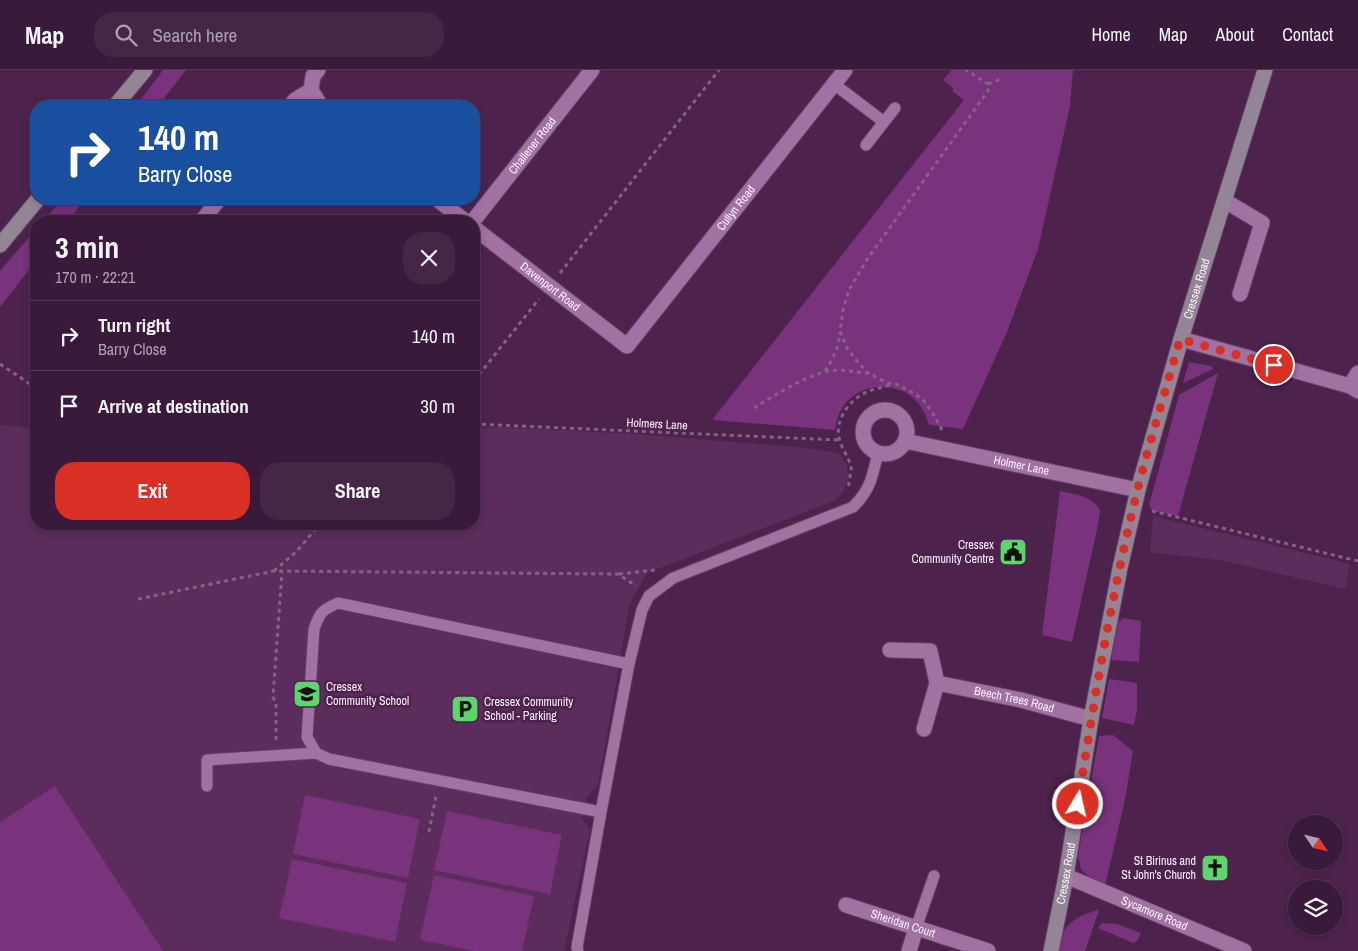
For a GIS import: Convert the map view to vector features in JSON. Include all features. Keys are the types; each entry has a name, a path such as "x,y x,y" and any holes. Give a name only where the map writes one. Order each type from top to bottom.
{"street":[{"path":"120,100 145,70"},
{"path":"317,100 311,90 314,76 318,70"},
{"name":"Challener Road","path":"478,215 592,70"},
{"name":"Cullyn Road","path":"627,346 845,70"},
{"name":"Cressex Road","path":"1051,951 1066,876 1091,719 1134,506 1180,339 1266,70"},
{"path":"295,100 311,90"},
{"path":"1225,201 1262,223 1240,294"},
{"path":"0,245 33,205"},
{"path":"207,215 214,205"},
{"path":"445,205 457,215"},
{"name":"Davenport Road","path":"480,233 627,346"},
{"path":"1180,339 1355,383"},
{"path":"878,410 893,411 904,420 907,434 905,441 896,451 889,454 878,453 869,448 864,442 863,427 871,414 878,410"},
{"name":"Holmer Lane","path":"905,441 1138,490"},
{"path":"890,650 930,651 937,683 924,729"},
{"name":"Beech Trees Road","path":"937,683 1020,700 1091,719"},
{"name":"Sycamore Road","path":"1066,876 1244,951"},
{"name":"Sheridan Court","path":"846,905 988,951"},
{"path":"909,951 916,928"}],"lane":[{"path":"834,84 884,122"},
{"path":"866,144 895,108"},
{"path":"578,951 577,947 629,664 642,610 649,596 673,578 853,508 870,486 878,453"},
{"path":"316,753 307,737 314,629 324,609 338,603 629,664"},
{"path":"207,786 206,760 316,753 329,759 601,812"},
{"path":"916,928 934,876"}],"path":[{"path":"480,374 719,70"},
{"path":"966,70 988,84"},
{"path":"988,84 1001,79"},
{"path":"825,372 836,353 843,310 849,290 868,258 988,91 988,84"},
{"path":"840,331 846,348 868,373 888,383 906,388 924,401 942,429 939,447"},
{"path":"0,364 30,384"},
{"path":"754,408 787,388 825,372 868,373"},
{"path":"849,482 852,474 851,466 839,440 838,432 842,415 853,400 867,391 885,388 893,383"},
{"name":"Holmers Lane","path":"480,424 839,440"},
{"path":"1134,506 1358,561"},
{"path":"274,572 296,552 315,530"},
{"path":"138,599 274,572 618,574 649,596"},
{"path":"429,832 436,795"}],"shaded area":[{"path":"163,70 186,70 163,100 140,100"},
{"path":"952,70 1073,70 1070,106 1038,249 1007,332 963,429 929,425 921,407 911,396 891,388 880,387 869,389 849,399 839,413 835,430 712,420 964,100 952,91 954,89 943,80"},
{"path":"58,205 80,205 73,215 48,215"},
{"path":"30,236 30,269 0,307 0,271"},
{"path":"1189,362 1211,366 1213,369 1183,383"},
{"path":"1218,373 1178,516 1152,511 1149,505 1179,395"},
{"name":"Cressex Community School","path":"0,425 30,428 30,530 480,530 480,428 636,434 808,448 838,453 846,463 849,477 843,492 834,501 647,573 630,603 598,785 587,797 582,819 590,830 564,951 0,951"},
{"path":"1060,491 1088,499 1097,505 1100,510 1072,642 1042,635"},
{"path":"1153,516 1350,564 1345,589 1225,561 1150,552"},
{"path":"1123,618 1141,621 1139,662 1111,660 1118,622"},
{"path":"1109,679 1137,683 1137,710 1134,725 1102,718"},
{"path":"1113,735 1133,751 1125,800 1105,886 1093,881 1081,869 1078,856 1099,736"},
{"path":"55,786 163,951 0,951 0,822"},
{"path":"305,795 420,819 408,878 293,854"},
{"path":"447,811 562,835 550,894 434,870"},
{"path":"292,859 407,883 395,942 279,918"},
{"path":"434,875 534,896 522,951 475,951 420,940"},
{"path":"1099,910 1085,951 1059,951 1061,937 1068,925 1083,915"},
{"path":"1102,923 1117,924 1141,933 1137,941 1133,943 1098,928"}],"place":[{"name":"Cressex Community Centre","path":"1013,552"},
{"name":"Cressex Community School","path":"307,694"},
{"name":"Cressex Community School - Parking","path":"465,709"},
{"name":"St Birinus and St John's Church","path":"1215,868"}],"route":[{"path":"1078,804 1091,719 1120,568 1138,490 1180,339 1274,365"}]}
